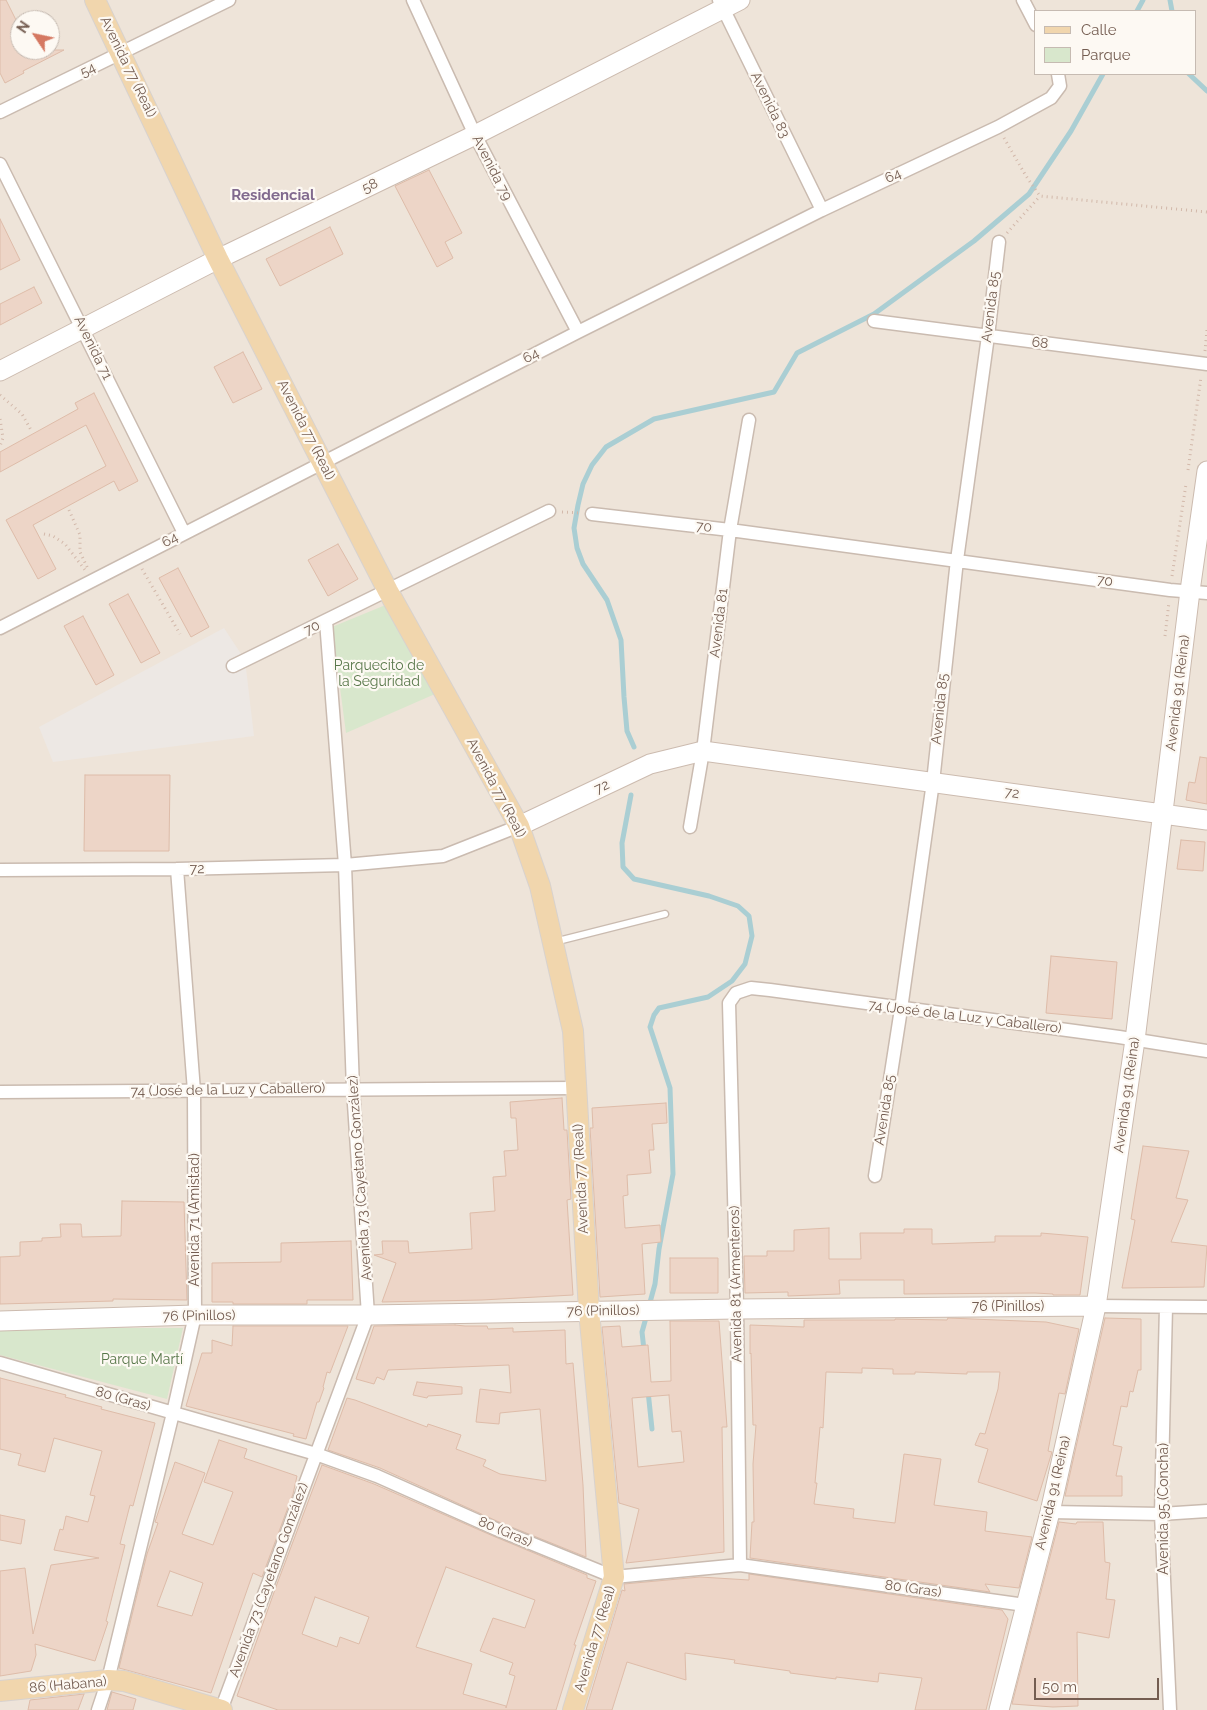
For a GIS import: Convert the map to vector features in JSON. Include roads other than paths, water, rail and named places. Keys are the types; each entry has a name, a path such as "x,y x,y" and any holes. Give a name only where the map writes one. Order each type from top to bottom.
{"main road":[{"name":"Avenida 77 (Real)","path":"96,0 218,259 388,591 519,826 540,886 573,1032 589,1311 614,1577 573,1710"},
{"name":"86 (Habana)","path":"0,1691 108,1680 124,1681 221,1710"}],"street":[{"name":"54","path":"0,112 229,0"},
{"name":"Avenida 79","path":"413,0 475,135 578,332"},
{"name":"58","path":"0,372 218,259 475,135 721,4 740,0"},
{"path":"1023,0 1034,21"},
{"name":"Avenida 83","path":"721,4 822,210"},
{"name":"64","path":"0,628 578,332 822,210 998,127 1051,98 1059,80"},
{"name":"Avenida 71","path":"0,164 184,533"},
{"name":"Avenida 85","path":"875,1176 933,782 957,560 999,242"},
{"name":"68","path":"874,320 1207,364"},
{"name":"Avenida 81","path":"690,827 703,751 730,530 749,420"},
{"name":"Avenida 91 (Reina)","path":"999,1710 1050,1512 1096,1306 1135,1040 1163,814 1198,592 1207,471"},
{"name":"70","path":"233,666 549,511"},
{"name":"70","path":"592,514 730,530 1198,592"},
{"name":"Avenida 73 (Cayetano González)","path":"221,1710 368,1315 354,1089 345,865 326,621"},
{"name":"72","path":"0,870 177,869 345,865 443,856 519,826 650,764 703,751 1207,820"},
{"name":"Avenida 71 (Amistad)","path":"98,1710 108,1680 196,1315 194,1091 177,869"},
{"name":"74 (José de la Luz y Caballero)","path":"728,1003 736,993 751,988 1119,1037 1207,1051"},
{"name":"Avenida 81 (Armenteros)","path":"728,1003 737,1308 740,1565"},
{"name":"74 (José de la Luz y Caballero)","path":"0,1092 575,1088"},
{"name":"Avenida 95 (Concha)","path":"1166,1307 1161,1514 1170,1710"},
{"name":"76 (Pinillos)","path":"0,1321 196,1315 368,1315 737,1308 1207,1307"},
{"name":"80 (Gras)","path":"0,1363 316,1454 377,1476 496,1529 614,1577 740,1565 1025,1605"},
{"path":"1050,1512 1161,1514 1207,1511"}],"lane":[{"path":"553,942 665,914"}],"waterway":[{"path":"1138,10 1143,0"},
{"path":"1170,0 1172,10"},
{"path":"634,747 627,731 621,640 607,600 583,564 577,548 574,528 583,484 592,465 606,447 654,419 774,392 797,353 874,314 974,241 1029,194 1071,131 1102,75"},
{"path":"1190,75 1207,91"},
{"path":"631,795 622,843 623,867 634,879 709,896 738,906 749,916 752,936 745,964 732,981 708,997 659,1008 654,1015 650,1027 670,1088 673,1174 659,1249 655,1284 649,1306"},
{"path":"644,1350 642,1332 647,1314"},
{"path":"648,1391 652,1429"}],"district":[{"name":"Residencial","path":"273,195"}],"park label":[{"name":"Parquecito de la Seguridad","path":"379,674"},
{"name":"Parque Martí","path":"142,1360"}]}
